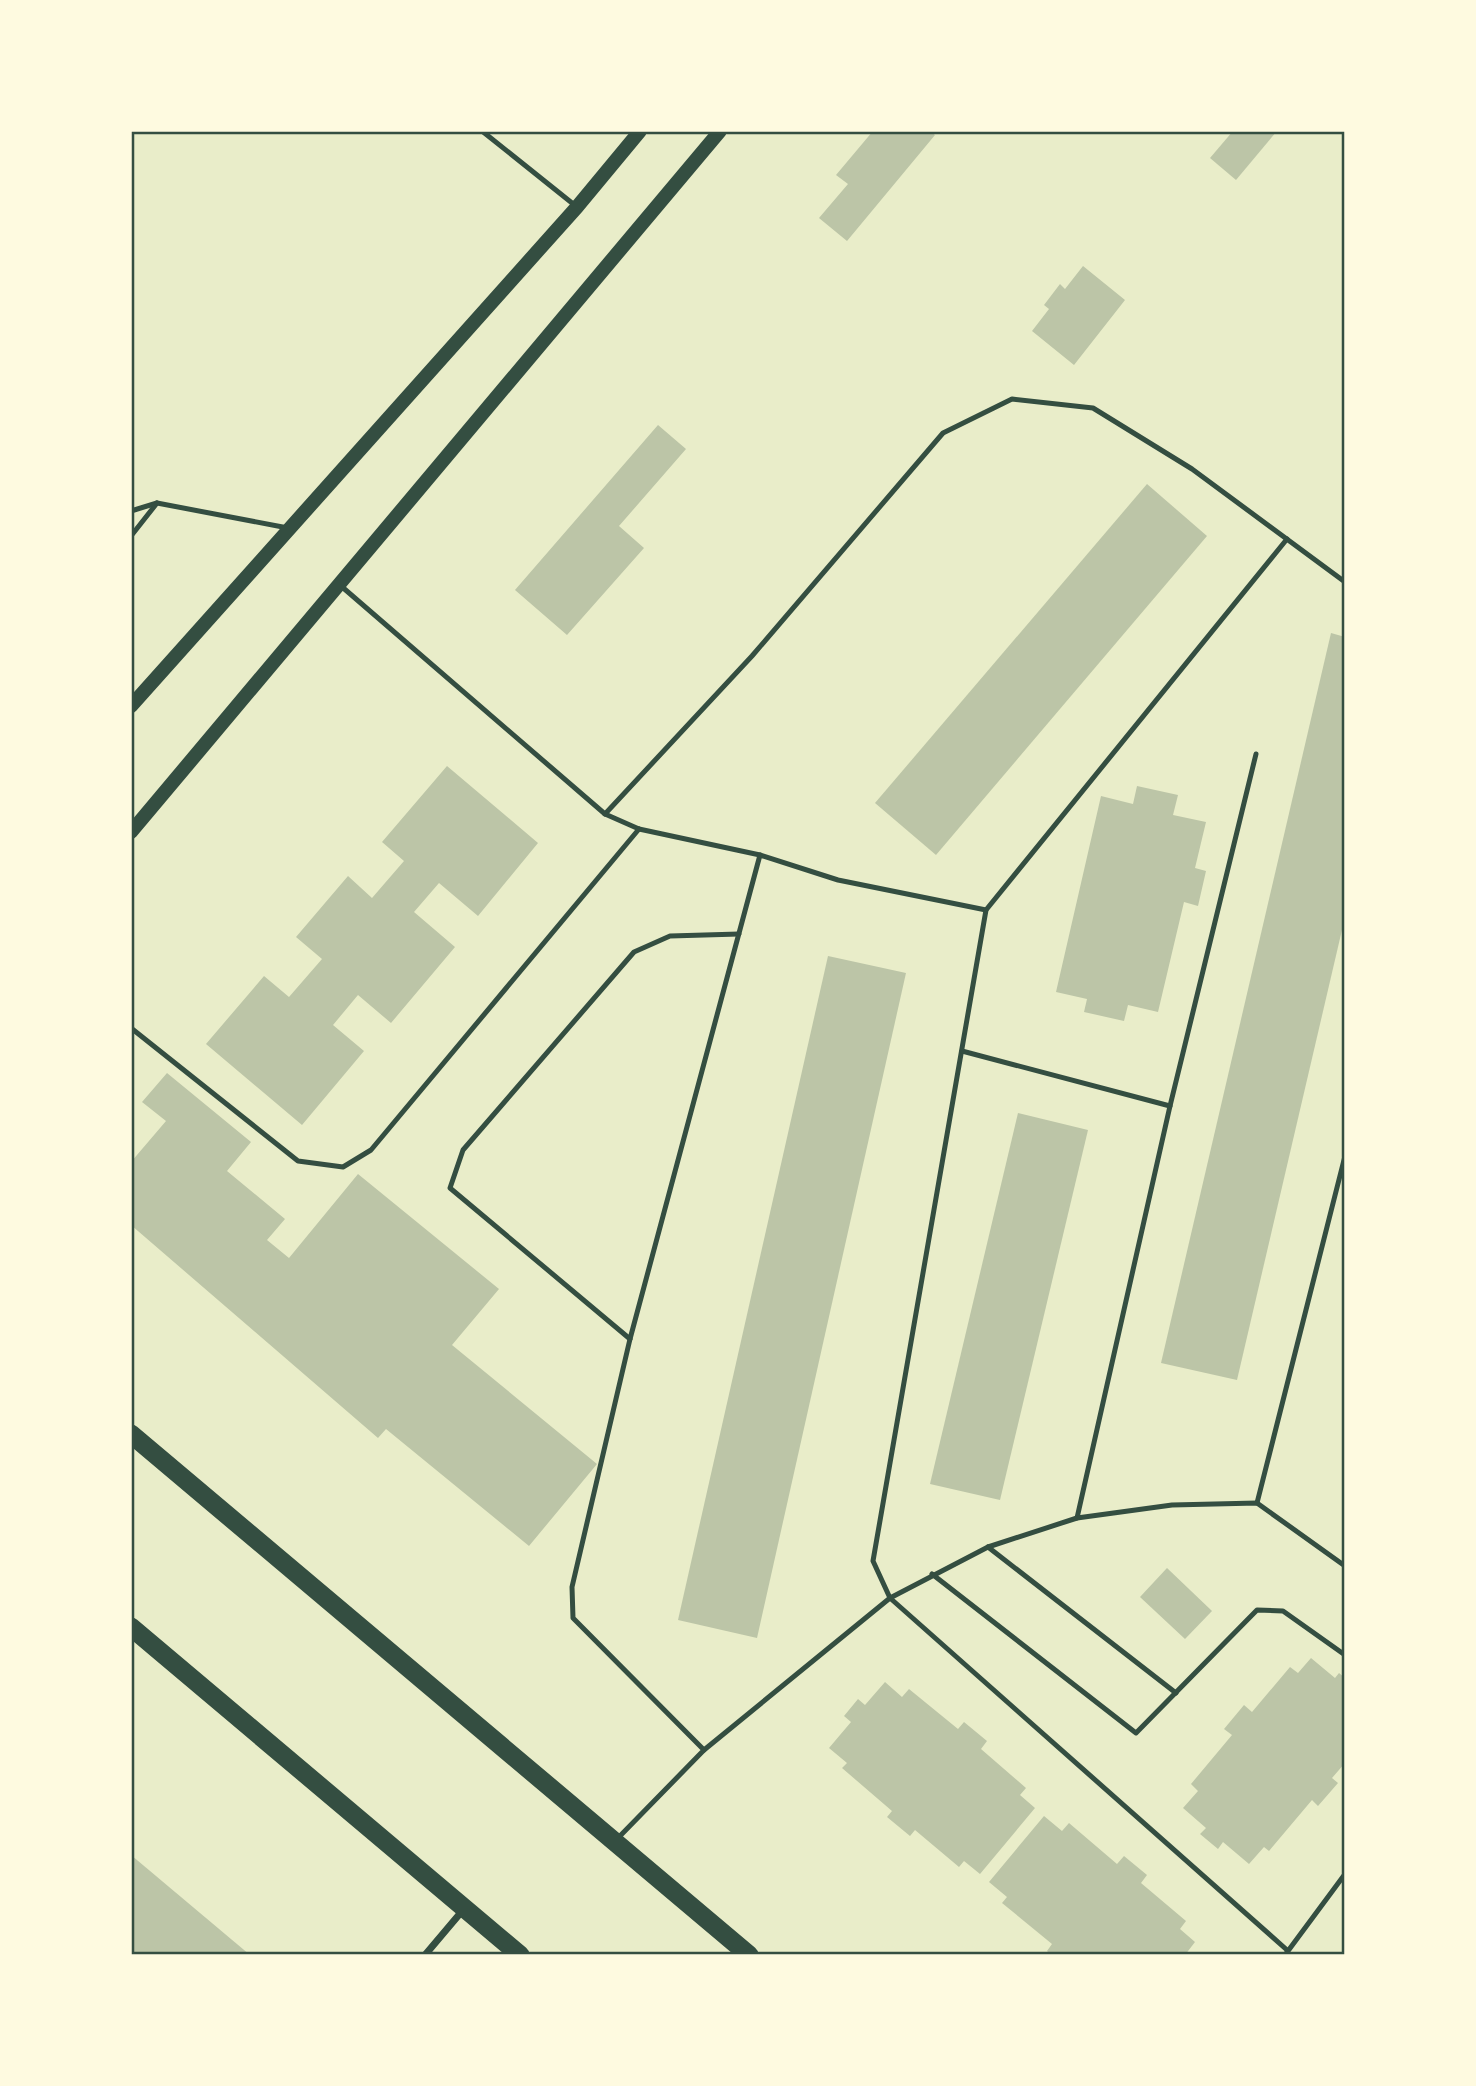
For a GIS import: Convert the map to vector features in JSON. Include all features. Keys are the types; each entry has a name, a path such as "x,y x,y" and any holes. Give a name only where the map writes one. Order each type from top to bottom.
{"highway":[{"path":"131,1434 749,1955"},
{"path":"131,1627 520,1955"}],"main road":[{"path":"131,706 577,207 640,131"},
{"path":"131,832 720,131"}],"street":[{"path":"425,1955 464,1908"}],"lane":[{"path":"482,131 577,207"},
{"path":"605,814 752,656 943,433 1012,399 1093,408 1192,469 1345,582"},
{"path":"131,511 157,503 291,528"},
{"path":"131,536 157,503"},
{"path":"1287,539 986,910 873,1561 890,1598 1286,1952 1345,1874"},
{"path":"339,584 605,814 639,829 760,855 838,880 986,910"},
{"path":"1077,1518 1170,1107 1256,754"},
{"path":"131,1028 298,1160 314,1165 343,1167 371,1150 639,829"},
{"path":"704,1750 573,1618 572,1587 630,1339 760,855"},
{"path":"630,1339 450,1188 463,1150 634,952 670,936 739,934"},
{"path":"962,1051 1170,1107"},
{"path":"1257,1503 1345,1156"},
{"path":"615,1841 704,1750 890,1598 988,1547 1077,1518 1172,1505 1257,1503 1345,1566"},
{"path":"988,1547 1176,1693"},
{"path":"932,1574 1131,1731 1141,1730 1258,1610 1283,1611 1345,1655"}],"building":[{"path":"873,131 930,131 935,135 847,241 819,218 848,184 836,175"},
{"path":"1233,131 1277,131 1236,180 1210,158"},
{"path":"1083,266 1125,300 1074,365 1032,331 1049,309 1044,305 1060,284 1065,289"},
{"path":"658,425 686,449 619,526 644,548 567,635 515,590"},
{"path":"1147,484 1207,536 936,855 875,803"},
{"path":"1331,633 1345,637 1345,917 1237,1380 1161,1363"},
{"path":"447,766 538,843 478,916 439,883 414,912 455,947 391,1023 358,995 333,1025 364,1051 302,1125 206,1044 264,976 289,997 322,959 296,937 348,876 372,898 404,861 382,842"},
{"path":"1137,786 1178,795 1173,815 1206,822 1195,868 1206,871 1198,906 1184,902 1158,1012 1128,1005 1124,1021 1084,1012 1087,999 1056,992 1101,796 1133,804"},
{"path":"828,956 906,973 757,1638 678,1620"},
{"path":"167,1073 251,1142 227,1171 285,1219 267,1240 289,1258 358,1174 499,1289 452,1345 597,1464 529,1546 386,1429 378,1438 131,1225 131,1162 166,1121 142,1102"},
{"path":"1018,1113 1088,1130 1000,1500 930,1484"},
{"path":"1167,1568 1212,1611 1185,1639 1140,1597"},
{"path":"1311,1658 1335,1678 1339,1673 1345,1678 1345,1763 1332,1778 1338,1783 1318,1806 1312,1800 1269,1851 1264,1847 1249,1864 1223,1842 1218,1849 1200,1834 1206,1828 1183,1808 1198,1791 1191,1784 1232,1735 1224,1729 1244,1705 1252,1712 1290,1667 1298,1673"},
{"path":"885,1682 902,1697 909,1689 958,1729 964,1722 987,1741 981,1749 1026,1788 1020,1795 1035,1808 980,1874 964,1861 959,1867 915,1830 910,1836 887,1817 892,1811 842,1768 847,1763 829,1748 851,1722 844,1716 858,1699 865,1705"},
{"path":"1044,1816 1062,1831 1069,1823 1117,1864 1124,1856 1147,1875 1141,1883 1186,1921 1180,1929 1195,1942 1185,1955 1051,1955 1047,1951 1052,1944 1002,1903 1007,1897 989,1882"},
{"path":"131,1855 250,1955 131,1955"}]}
